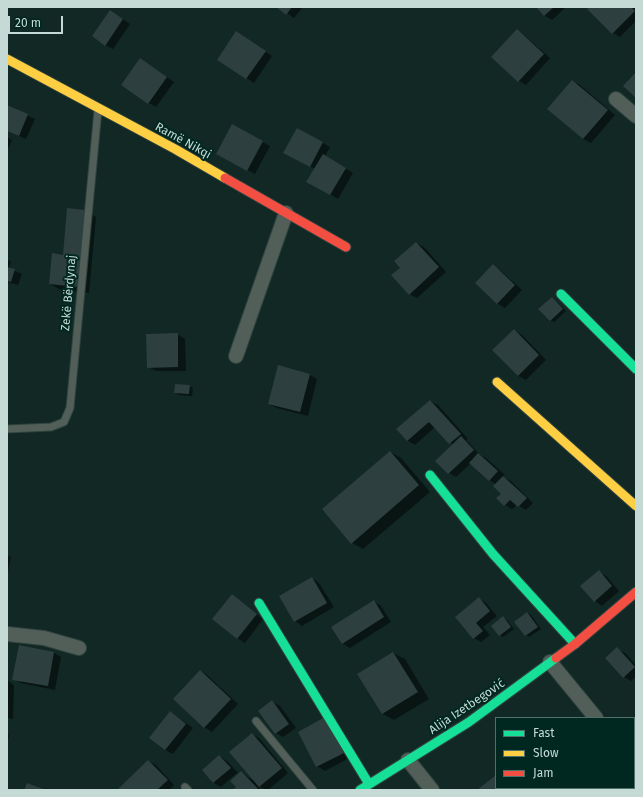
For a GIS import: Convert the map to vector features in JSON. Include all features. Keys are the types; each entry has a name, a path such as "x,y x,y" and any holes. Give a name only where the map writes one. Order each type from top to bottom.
{"street":[{"name":"Ramë Nikqi","path":"7,58 175,149 346,247"},
{"path":"616,99 636,116"},
{"path":"236,356 286,213"},
{"path":"561,294 636,369"},
{"path":"497,382 636,506"},
{"path":"430,475 493,554 575,644"},
{"name":"Alija Izetbegović","path":"360,790 468,722 575,644 636,592"},
{"path":"258,603 369,784"},
{"path":"7,634 44,638 79,648"},
{"path":"550,662 595,717"},
{"path":"408,760 432,790"}],"lane":[{"name":"Zekë Bërdynaj","path":"7,429 51,427 64,422 70,408 98,108"},
{"path":"256,720 313,790"}],"building":[{"path":"276,7 292,7 286,15"},
{"path":"536,7 554,7 544,16"},
{"path":"590,7 631,7 635,11 612,34 587,9"},
{"path":"110,10 123,19 105,46 92,36"},
{"path":"517,29 544,54 518,82 491,57"},
{"path":"236,31 266,51 246,79 217,60"},
{"path":"140,58 167,77 148,104 121,85"},
{"path":"636,72 636,98 623,86"},
{"path":"572,80 608,110 583,139 547,109"},
{"path":"7,105 28,114 19,136 7,131"},
{"path":"232,124 263,141 247,171 216,154"},
{"path":"297,128 323,142 310,167 283,153"},
{"path":"323,154 346,168 330,195 306,182"},
{"path":"67,208 85,210 78,287 49,284 52,253 63,255"},
{"path":"416,242 439,267 409,295 391,275 400,268 394,261"},
{"path":"493,264 515,285 497,304 475,283"},
{"path":"7,267 15,269 11,282 7,281"},
{"path":"552,297 563,309 550,321 538,309"},
{"path":"514,329 539,355 518,376 492,350"},
{"path":"178,333 178,367 147,368 146,334"},
{"path":"278,365 310,374 300,412 268,404"},
{"path":"175,384 190,385 189,394 174,393"},
{"path":"430,400 461,434 449,444 429,422 407,441 396,429"},
{"path":"461,436 474,450 448,474 435,461"},
{"path":"390,451 419,485 351,544 322,509"},
{"path":"478,453 498,471 489,481 469,463"},
{"path":"503,476 527,498 518,507 510,500 504,506 496,498 501,494 493,486"},
{"path":"599,570 612,586 594,602 580,586"},
{"path":"312,577 327,603 294,622 279,596"},
{"path":"232,594 257,614 237,639 212,619"},
{"path":"479,597 490,611 476,623 483,631 473,639 455,617"},
{"path":"374,600 384,617 342,644 331,627"},
{"path":"527,612 538,627 525,636 514,622"},
{"path":"503,616 511,627 499,636 491,626"},
{"path":"19,645 54,652 48,686 12,680"},
{"path":"617,647 635,667 623,678 605,658"},
{"path":"393,652 418,692 382,714 357,674"},
{"path":"200,670 231,699 204,728 173,699"},
{"path":"272,700 289,724 275,734 258,711"},
{"path":"170,711 186,724 165,750 149,738"},
{"path":"325,717 344,753 316,767 298,732"},
{"path":"252,733 282,768 259,787 229,752"},
{"path":"219,755 231,768 213,783 202,770"},
{"path":"148,760 168,780 157,790 117,790"},
{"path":"241,771 259,790 232,790 236,787 230,781"},
{"path":"495,776 495,789 544,789 543,790 477,790"},
{"path":"27,783 46,790 24,790"},
{"path":"556,789 617,789 616,790"}],"traffic: fast":[{"path":"561,294 636,369"},
{"path":"430,475 493,554 575,644"},
{"path":"259,603 369,784"},
{"path":"360,790 469,722 556,658"}],"traffic: slow":[{"path":"7,59 175,149 225,178"},
{"path":"497,382 636,506"}],"traffic: jam":[{"path":"225,178 346,247"},
{"path":"556,658 575,644 636,592"}]}
